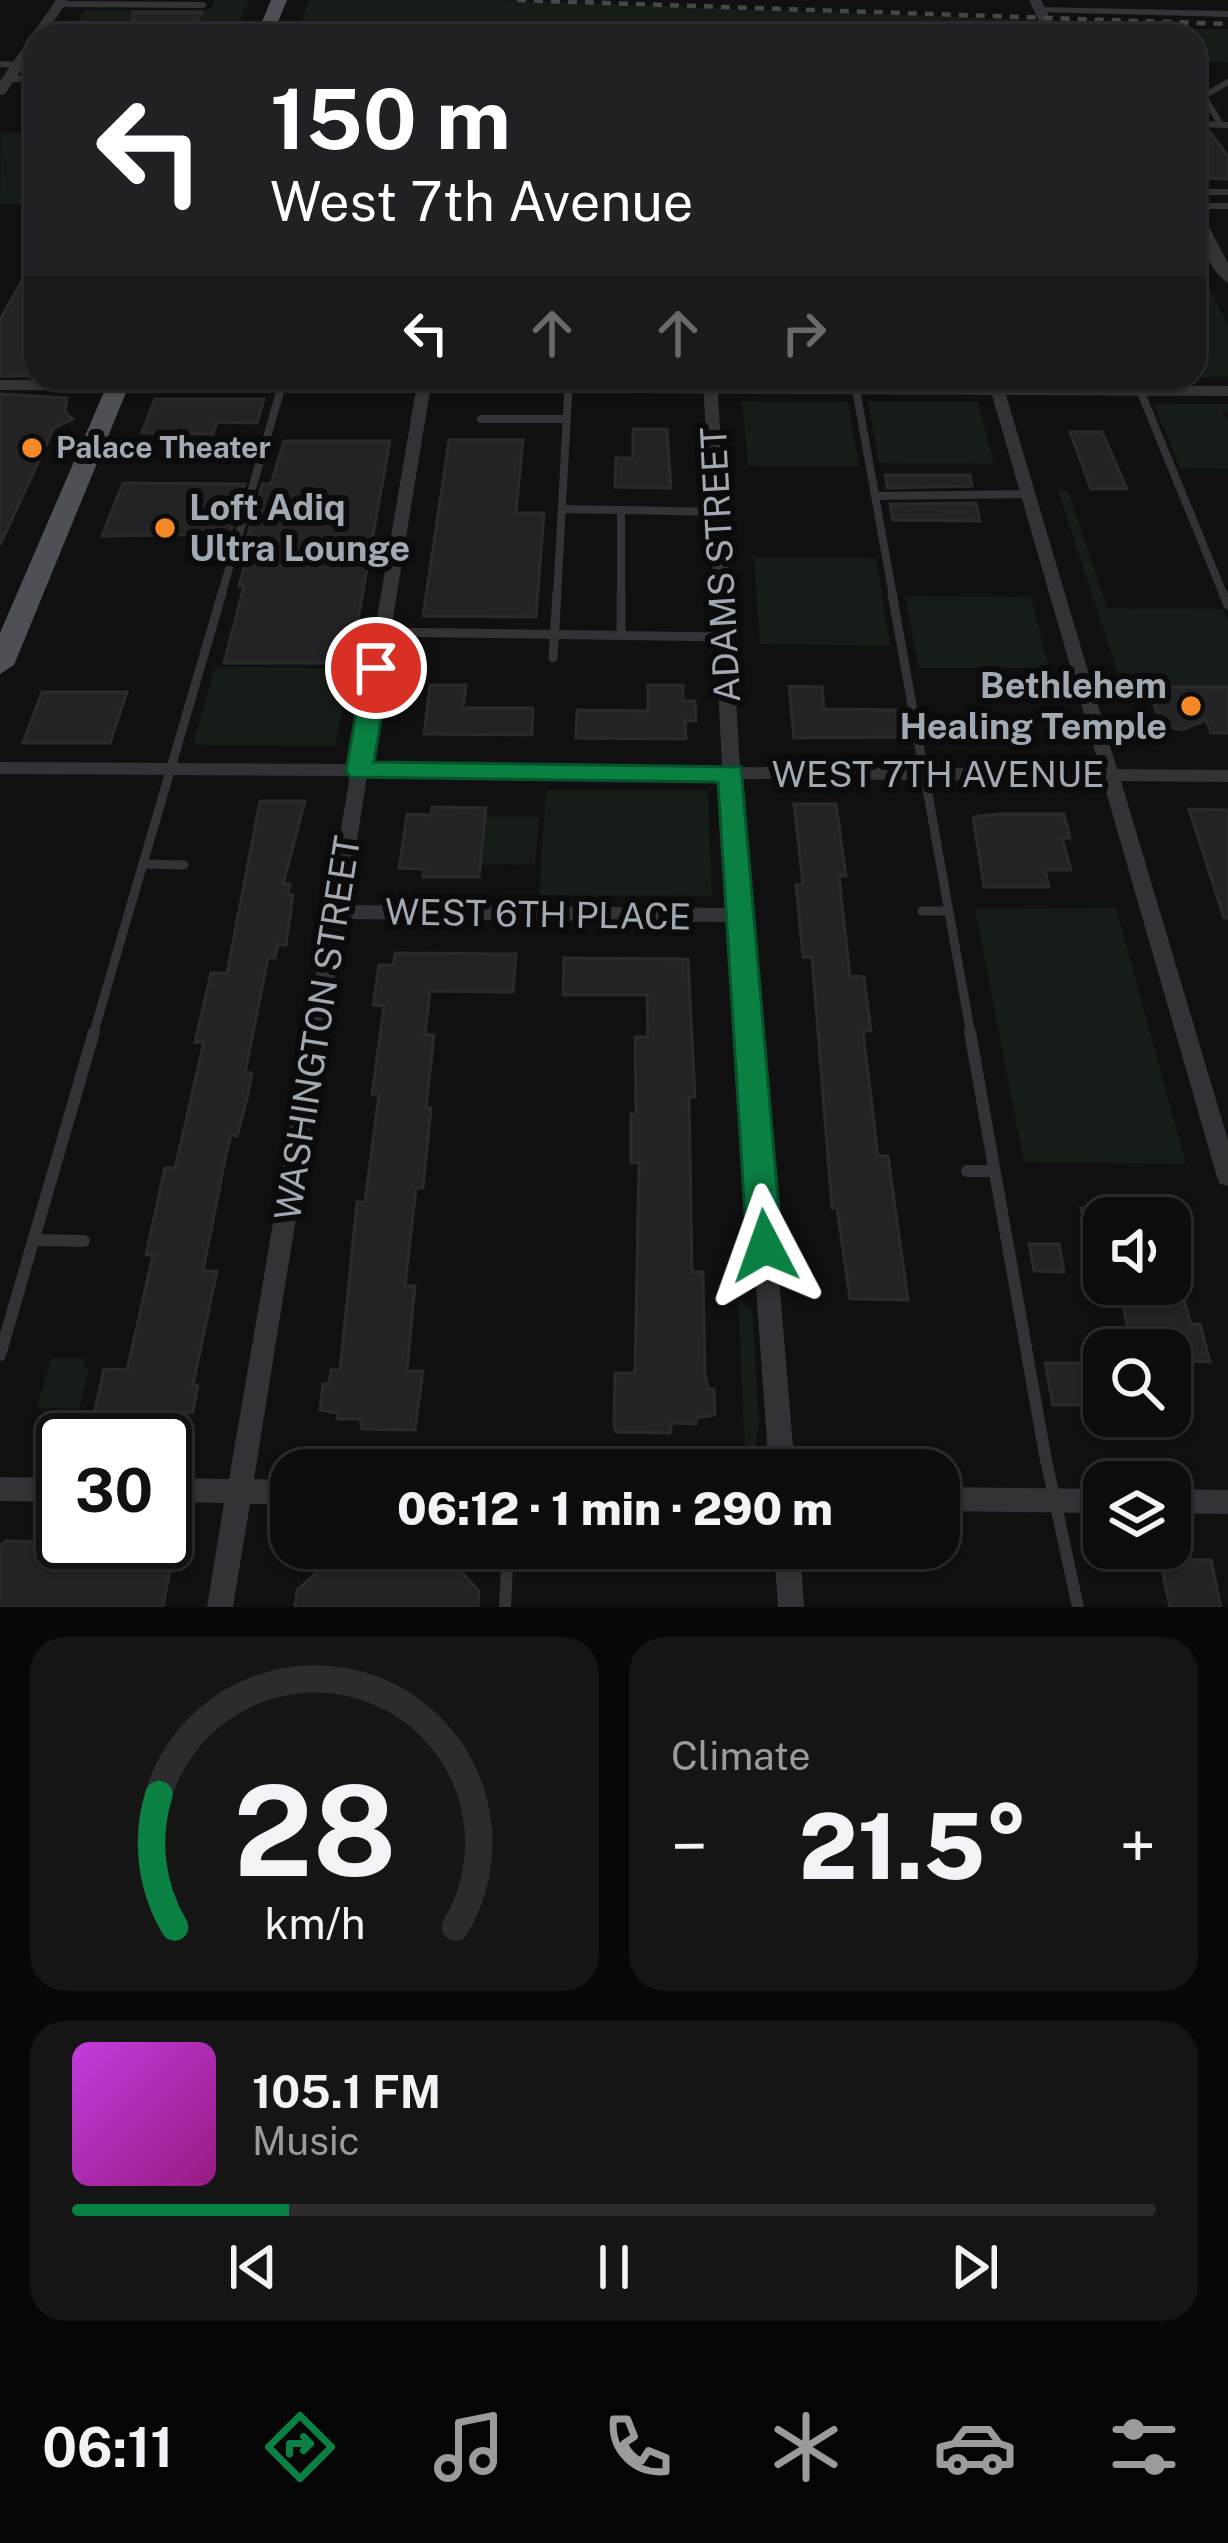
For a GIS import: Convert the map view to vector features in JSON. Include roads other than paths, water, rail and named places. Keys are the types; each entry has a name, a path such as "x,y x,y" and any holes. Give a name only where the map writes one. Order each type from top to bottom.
{"main road":[{"path":"0,665 117,390"}],"street":[{"path":"1037,5 1228,14"},
{"path":"4,85 24,56"},
{"path":"1206,234 1228,278"},
{"name":"WASHINGTON STREET","path":"220,1607 423,390"},
{"name":"ADAMS STREET","path":"710,390 739,916 780,1449"},
{"path":"998,390 1228,1177"},
{"name":"WEST 7TH AVENUE","path":"0,768 1228,776"},
{"name":"WEST 6TH PLACE","path":"336,912 739,916"},
{"path":"0,1489 36,1490"},
{"path":"192,1490 270,1492"},
{"path":"960,1499 1083,1501"},
{"path":"1191,1501 1228,1502"},
{"path":"788,1569 790,1607"}],"lane":[{"path":"61,2 203,4"},
{"path":"0,64 18,65"},
{"path":"1206,100 1225,124"},
{"path":"1206,110 1212,110"},
{"path":"0,1355 281,390"},
{"path":"553,658 569,390"},
{"path":"856,390 1054,1501 1078,1607"},
{"path":"1140,390 1228,605"},
{"path":"481,418 567,419"},
{"path":"875,496 1028,494"},
{"path":"562,509 717,512"},
{"path":"621,510 621,635"},
{"path":"382,632 724,637"},
{"path":"143,864 184,865"},
{"path":"922,911 949,911"},
{"path":"967,1171 994,1171"},
{"path":"34,1240 84,1241"},
{"path":"505,1607 507,1569"}],"railway":[{"path":"517,0 1228,24"}],"place":[{"name":"Palace Theater","path":"32,448"},
{"name":"Loft Adiq Ultra Lounge","path":"165,528"},
{"name":"Bethlehem Healing Temple","path":"1191,706"}]}
